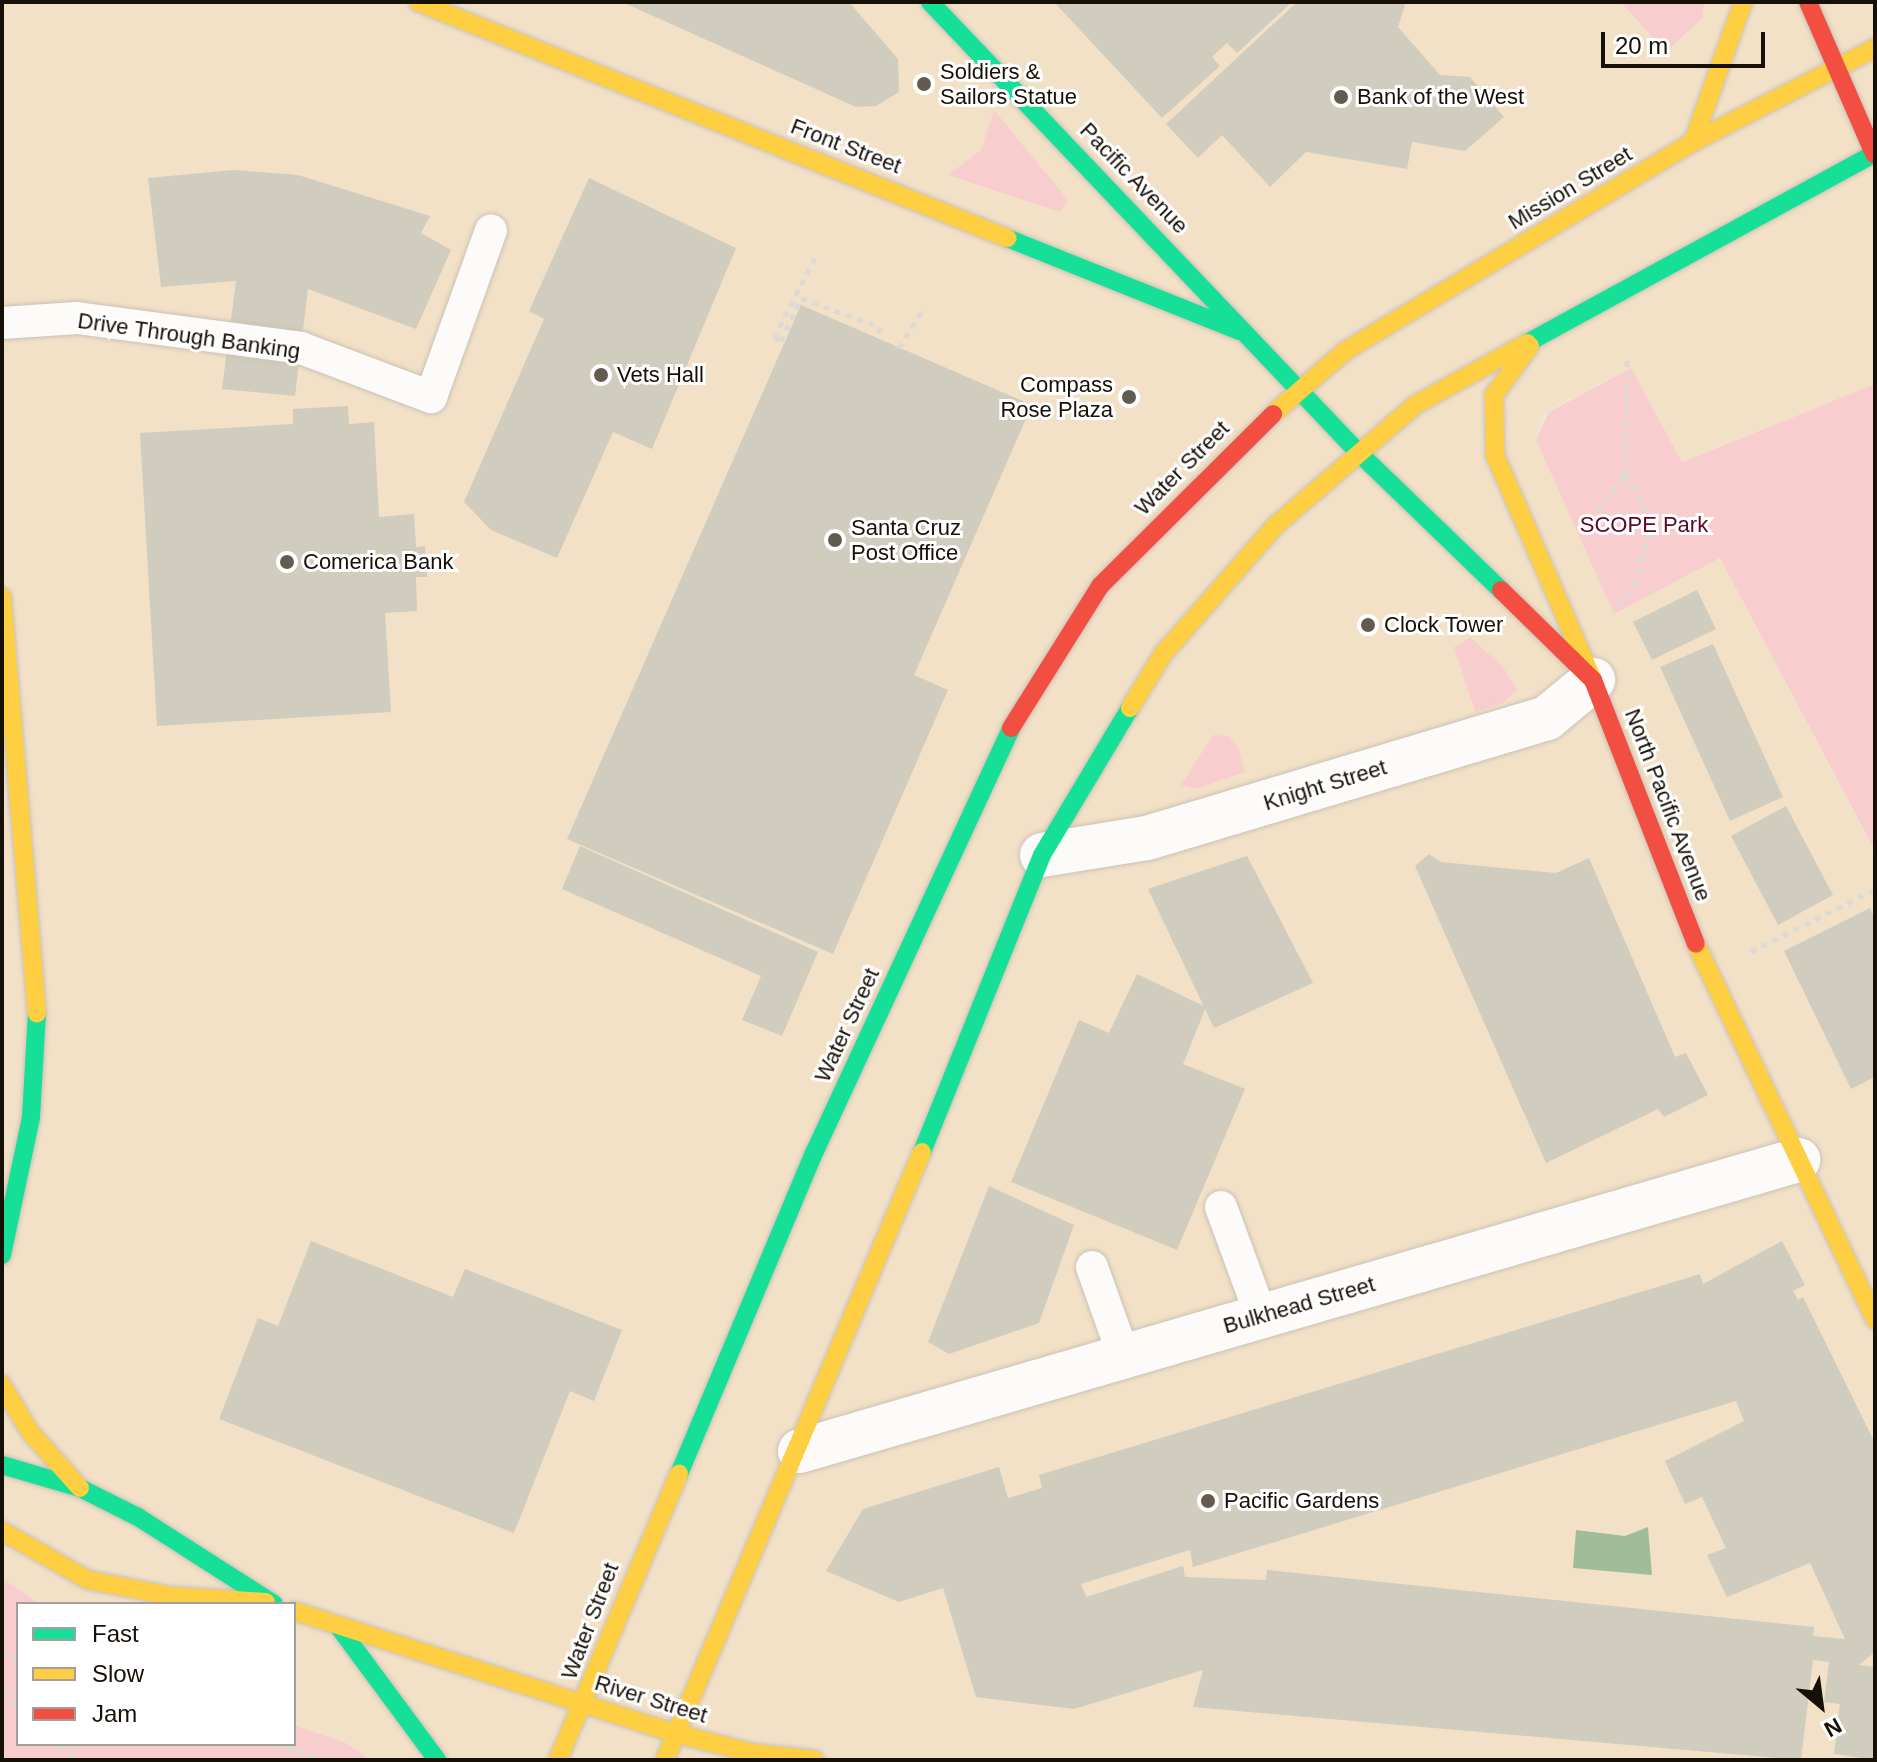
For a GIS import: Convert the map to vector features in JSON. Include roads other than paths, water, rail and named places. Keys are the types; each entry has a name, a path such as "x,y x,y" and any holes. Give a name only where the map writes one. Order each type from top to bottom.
{"main road":[{"name":"Front Street","path":"418,2 1256,338"},
{"name":"Pacific Avenue","path":"930,2 1302,389"},
{"path":"1693,142 1743,2"},
{"path":"665,1760 800,1451 1042,855 1163,654 1275,526 1415,405 1538,335 1875,154 1808,2"},
{"name":"Mission Street","path":"1302,389 1345,351 1693,142 1875,48"},
{"path":"1538,335 1494,395 1495,455 1593,680"},
{"name":"North Pacific Avenue","path":"1302,389 1358,452 1593,680 1707,972 1875,1319"},
{"name":"Water Street","path":"558,1760 815,1151 1001,748 1045,666 1100,586 1216,464 1302,389"},
{"path":"2,597 38,1030 31,1117 2,1255"},
{"path":"2,1169 31,1117"},
{"path":"2,1385 30,1432 80,1488"},
{"path":"2,1465 80,1488 138,1517 269,1602"},
{"path":"2,1531 88,1580 170,1596 257,1602"},
{"name":"River Street","path":"296,1612 678,1734 752,1753 815,1760"},
{"path":"338,1626 437,1760"}],"street":[{"name":"Knight Street","path":"1042,855 1147,838 1547,718 1593,680"},
{"name":"Bulkhead Street","path":"800,1451 1798,1160"}],"lane":[{"name":"Drive Through Banking","path":"2,323 77,318 301,348 431,397 491,230"},
{"path":"1221,1207 1261,1316"},
{"path":"1092,1267 1124,1357"}],"place":[{"name":"Soldiers & Sailors Statue","path":"924,84"},
{"name":"Bank of the West","path":"1341,97"},
{"name":"Vets Hall","path":"601,375"},
{"name":"Compass Rose Plaza","path":"1129,397"},
{"name":"Santa Cruz Post Office","path":"835,540"},
{"name":"Comerica Bank","path":"287,562"},
{"name":"Clock Tower","path":"1368,625"},
{"name":"Pacific Gardens","path":"1208,1501"}],"park label":[{"name":"SCOPE Park","path":"1644,525"}]}
